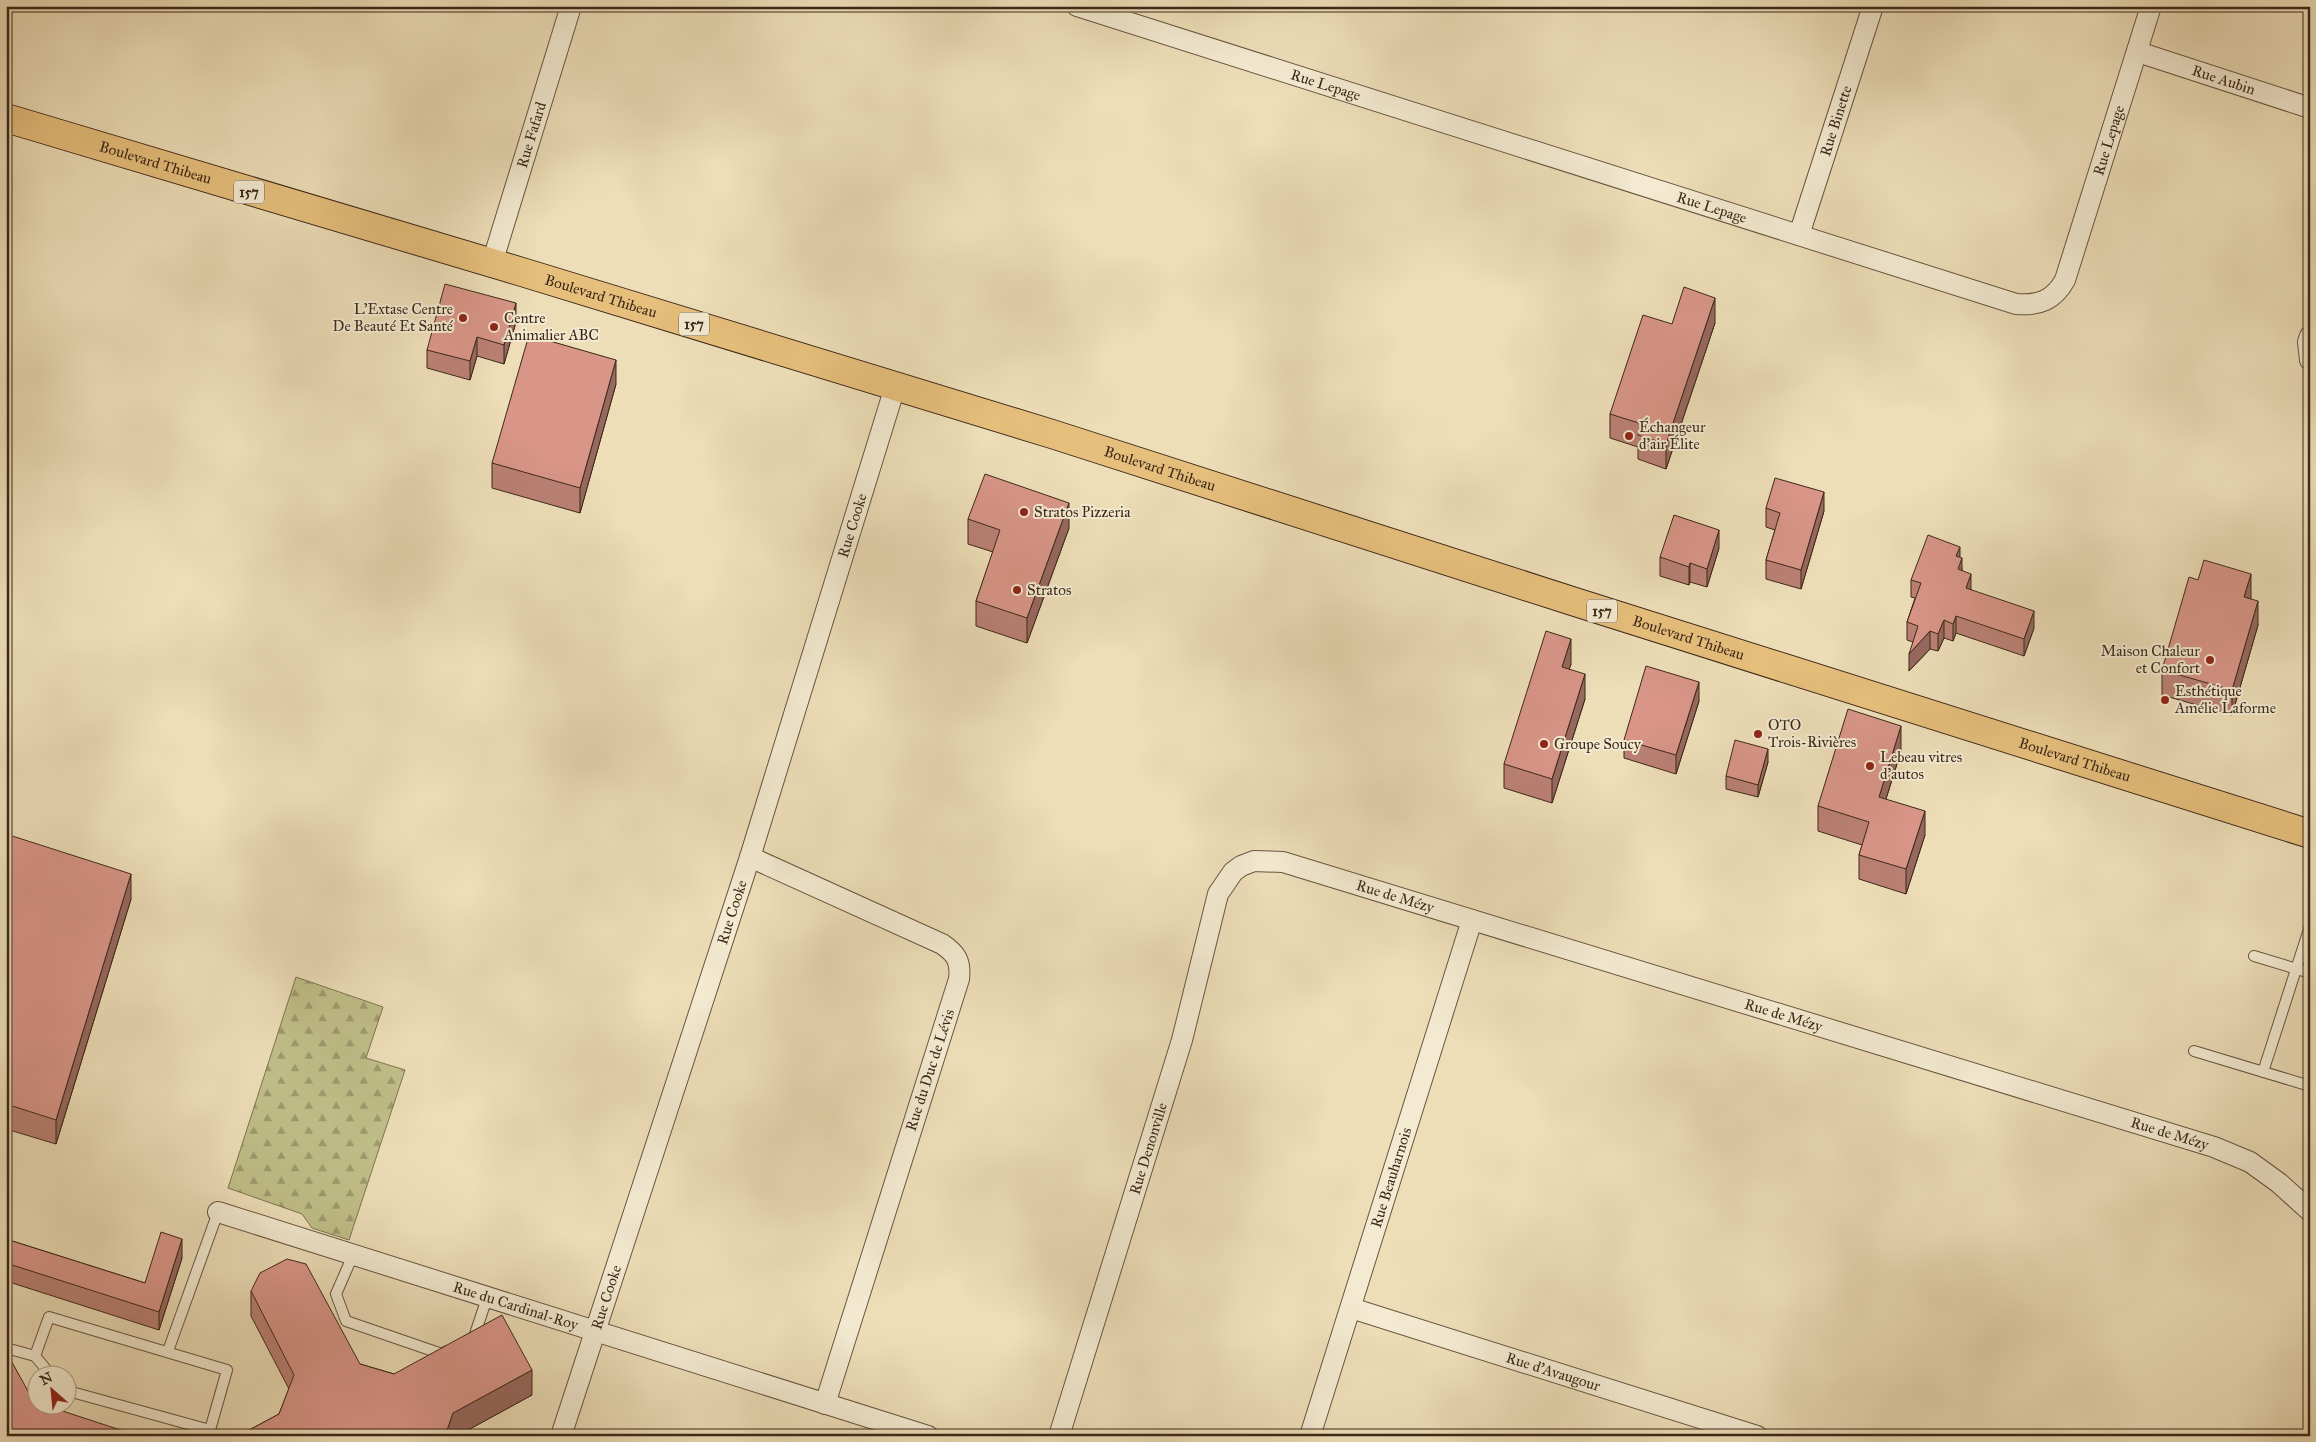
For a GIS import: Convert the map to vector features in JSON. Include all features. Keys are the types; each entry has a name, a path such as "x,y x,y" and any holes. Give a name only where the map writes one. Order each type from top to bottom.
{"main road":[{"name":"Boulevard Thibeau","path":"6,118 492,263 1071,440 1572,601 2310,834"}],"street":[{"name":"Rue Fafard","path":"492,263 571,6"},
{"name":"Rue Lepage","path":"1078,6 2016,304 2044,302 2054,296 2065,280 2151,6"},
{"name":"Rue Binette","path":"1799,235 1873,6"},
{"name":"Rue Aubin","path":"2138,52 2310,108"},
{"path":"2310,336 2308,342 2310,360"},
{"name":"Rue Cooke","path":"561,1436 750,857 895,387"},
{"name":"Rue du Duc de Lévis","path":"750,857 942,944 958,958 960,968 959,979 826,1404"},
{"name":"Rue de Mézy","path":"1241,866 1254,860 1283,862 2214,1147 2250,1162 2310,1211"},
{"name":"Rue Denonville","path":"1059,1436 1182,1040 1216,901 1224,882 1241,866"},
{"name":"Rue Beauharnois","path":"1310,1436 1472,920"},
{"name":"Rue du Cardinal-Roy","path":"218,1212 928,1436"},
{"name":"Rue d'Avaugour","path":"1351,1308 1758,1436"}],"lane":[{"path":"2263,1072 2310,926"},
{"path":"2254,956 2310,973"},
{"path":"2194,1051 2310,1086"},
{"path":"168,1351 218,1212"},
{"path":"352,1255 336,1294 346,1321 442,1354 474,1337 487,1298"},
{"path":"36,1356 50,1317 227,1370 210,1430 78,1394"},
{"path":"6,1348 36,1356 42,1364"}],"green space":[{"path":"296,977 383,1007 366,1058 405,1070 349,1240 312,1228 302,1214 228,1188"}],"building":[{"path":"445,284 516,303 504,345 477,337 470,361 427,350"},
{"path":"1684,287 1715,298 1666,444 1638,435 1642,424 1610,414 1643,315 1672,324"},
{"path":"529,335 616,360 580,488 492,463"},
{"name":"Stratos","path":"985,474 1069,503 1027,618 976,601 1000,530 968,519"},
{"path":"1775,478 1824,492 1801,570 1766,560 1780,513 1766,508"},
{"path":"1674,515 1719,530 1707,569 1690,563 1689,567 1660,557"},
{"path":"1928,535 1960,547 1956,556 1962,558 1958,569 1971,574 1966,588 2034,611 2024,639 1956,616 1953,624 1944,620 1938,634 1930,631 1909,654 1918,626 1907,622 1921,583 1911,580"},
{"name":"Maison Chaleur et Confort","path":"2204,560 2251,574 2244,597 2258,601 2232,690 2162,670 2189,577 2198,580"},
{"name":"Groupe Soucy","path":"1546,631 1571,639 1562,667 1585,674 1552,779 1504,764"},
{"path":"1646,666 1699,682 1676,755 1624,740"},
{"path":"1848,709 1901,726 1879,797 1925,811 1906,869 1859,855 1869,822 1818,806"},
{"path":"1735,740 1768,749 1758,785 1726,776"},
{"path":"6,834 131,874 56,1120 6,1104"},
{"path":"161,1232 182,1239 159,1312 6,1263 6,1239 145,1283"},
{"path":"287,1259 306,1264 360,1364 394,1374 502,1315 532,1370 453,1413 445,1436 238,1436 279,1414 294,1375 251,1291 260,1273"},
{"path":"6,1354 28,1391 28,1414 72,1414 139,1436 6,1436"}],"place":[{"name":"L'Extase Centre De Beauté Et Santé","path":"463,318"},
{"name":"Centre Animalier ABC","path":"494,327"},
{"name":"Échangeur d'air Élite","path":"1629,436"},
{"name":"Stratos Pizzeria","path":"1024,512"},
{"name":"Stratos","path":"1017,590"},
{"name":"Maison Chaleur et Confort","path":"2210,660"},
{"name":"Esthétique Amélie Laforme","path":"2165,700"},
{"name":"OTO Trois-Rivières","path":"1758,734"},
{"name":"Groupe Soucy","path":"1544,744"},
{"name":"Lebeau vitres d'autos","path":"1870,766"}]}
